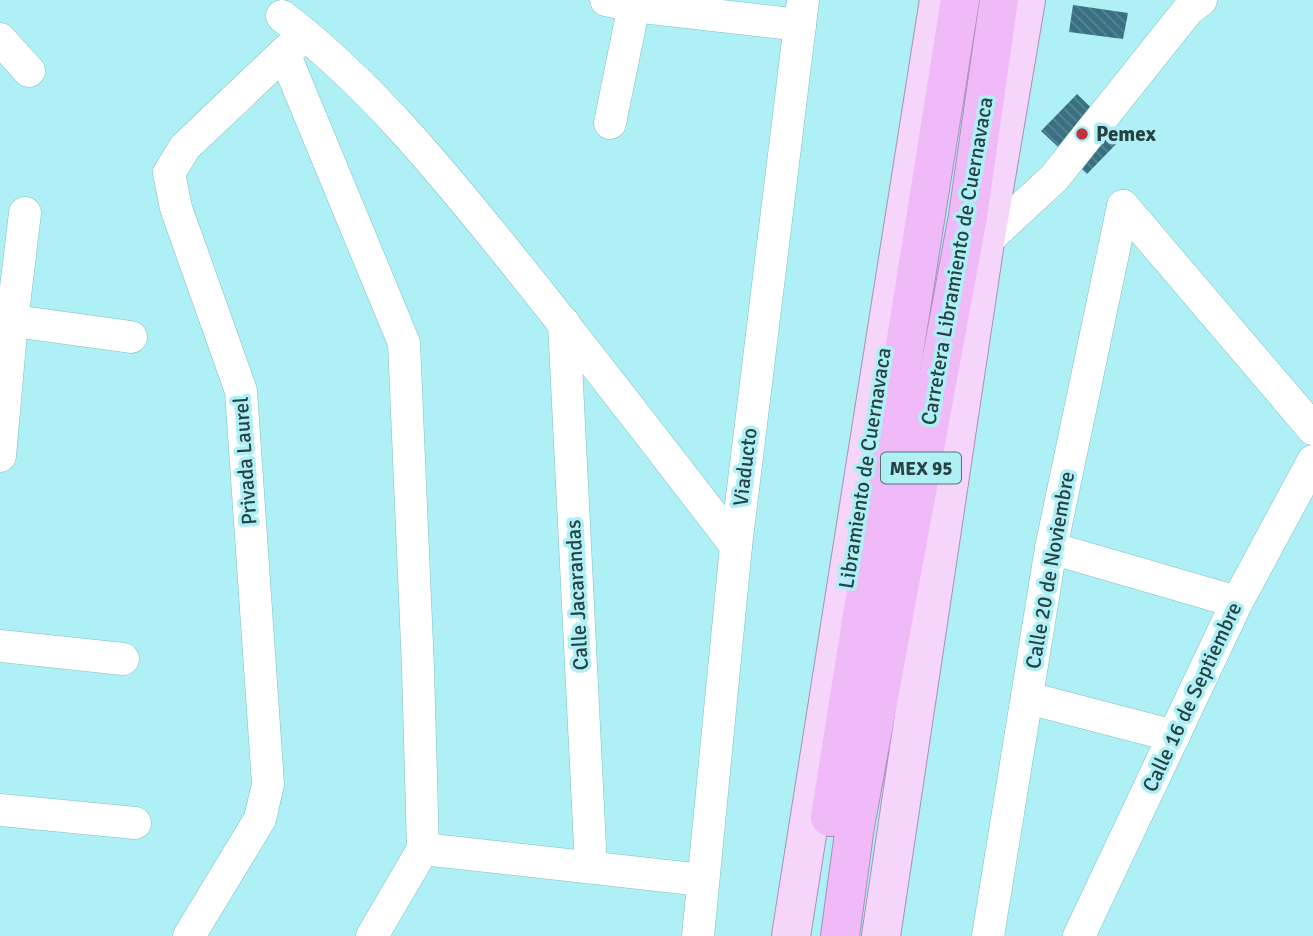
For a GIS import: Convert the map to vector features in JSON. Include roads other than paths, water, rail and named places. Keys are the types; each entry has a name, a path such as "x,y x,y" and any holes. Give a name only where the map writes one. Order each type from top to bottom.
{"highway":[{"name":"Carretera Libramiento de Cuernavaca","path":"814,936 960,0"},
{"name":"Carretera Libramiento de Cuernavaca","path":"840,936 855,826 968,216 999,0"}],"main road":[{"name":"Libramiento de Cuernavaca","path":"791,936 939,0"},
{"name":"MEX 95","path":"881,936 985,242 1026,0"}],"street":[{"path":"610,123 625,2 801,12"},
{"path":"985,242 1054,178 1189,3"},
{"name":"Viaducto","path":"698,936 736,546 801,12"},
{"path":"291,34 361,83 422,149 564,323 736,546"},
{"path":"291,34 404,343 423,849 372,936"},
{"name":"Privada Laurel","path":"189,936 260,819 268,784 241,391 176,208 169,173 185,147 291,34"},
{"path":"0,39 29,71"},
{"name":"Calle 20 de Noviembre","path":"988,936 1051,548 1123,206 1313,429"},
{"path":"0,456 6,320 25,213"},
{"path":"6,320 131,337"},
{"name":"Calle Jacarandas","path":"564,323 591,867"},
{"name":"Calle 16 de Septiembre","path":"1079,936 1237,602 1313,461"},
{"path":"1051,548 1237,602"},
{"path":"0,646 123,659"},
{"path":"1028,698 1174,736"},
{"path":"0,810 135,823"},
{"path":"423,849 702,880"}],"place":[{"name":"Pemex","path":"1082,134"}]}
